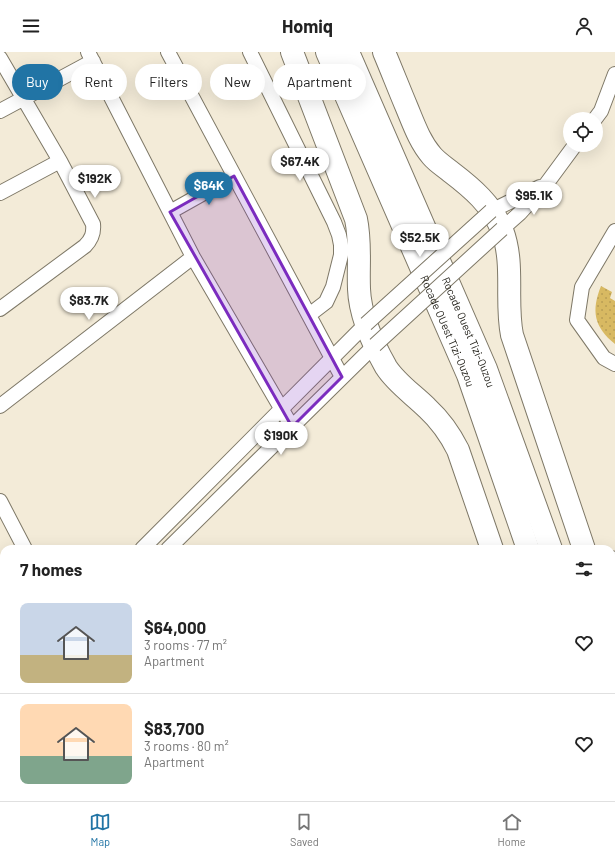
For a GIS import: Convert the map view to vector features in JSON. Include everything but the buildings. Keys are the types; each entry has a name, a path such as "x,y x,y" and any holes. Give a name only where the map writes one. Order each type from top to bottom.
{"highway":[{"path":"292,52 356,219 359,291 366,324 375,345 392,376 437,417 451,437 458,450 491,545"},
{"name":"Rocade OUest Tizi-Ouzou","path":"327,52 468,375 527,545"},
{"name":"Rocade Ouest Tizi-Ouzou","path":"348,52 486,368 550,545"},
{"path":"384,52 419,136 427,150 434,158 476,192 491,211 502,230 509,257 510,316 512,335 583,545"}],"street":[{"path":"168,52 342,377"},
{"path":"250,52 337,228 339,235 341,255 332,293 323,305 309,315"},
{"path":"63,74 91,56 193,257 292,427"},
{"path":"0,58 12,78"},
{"path":"599,112 615,74"},
{"path":"0,111 20,100"},
{"path":"0,309 85,246 92,236 93,224 60,161 25,100"},
{"path":"172,545 375,345 520,213 547,183 571,152"},
{"path":"0,193 60,161"},
{"path":"170,212 234,176"},
{"path":"146,545 366,324 491,211 547,183"},
{"path":"615,231 582,287 578,320 604,358 615,364"},
{"path":"0,406 193,257"},
{"path":"0,501 23,545"}],"highlighted area":[{"path":"234,176 342,377 292,427 170,212"}],"shaded area":[{"path":"601,286 612,292 610,298 615,301 615,344 608,338 596,318 596,303"}]}
